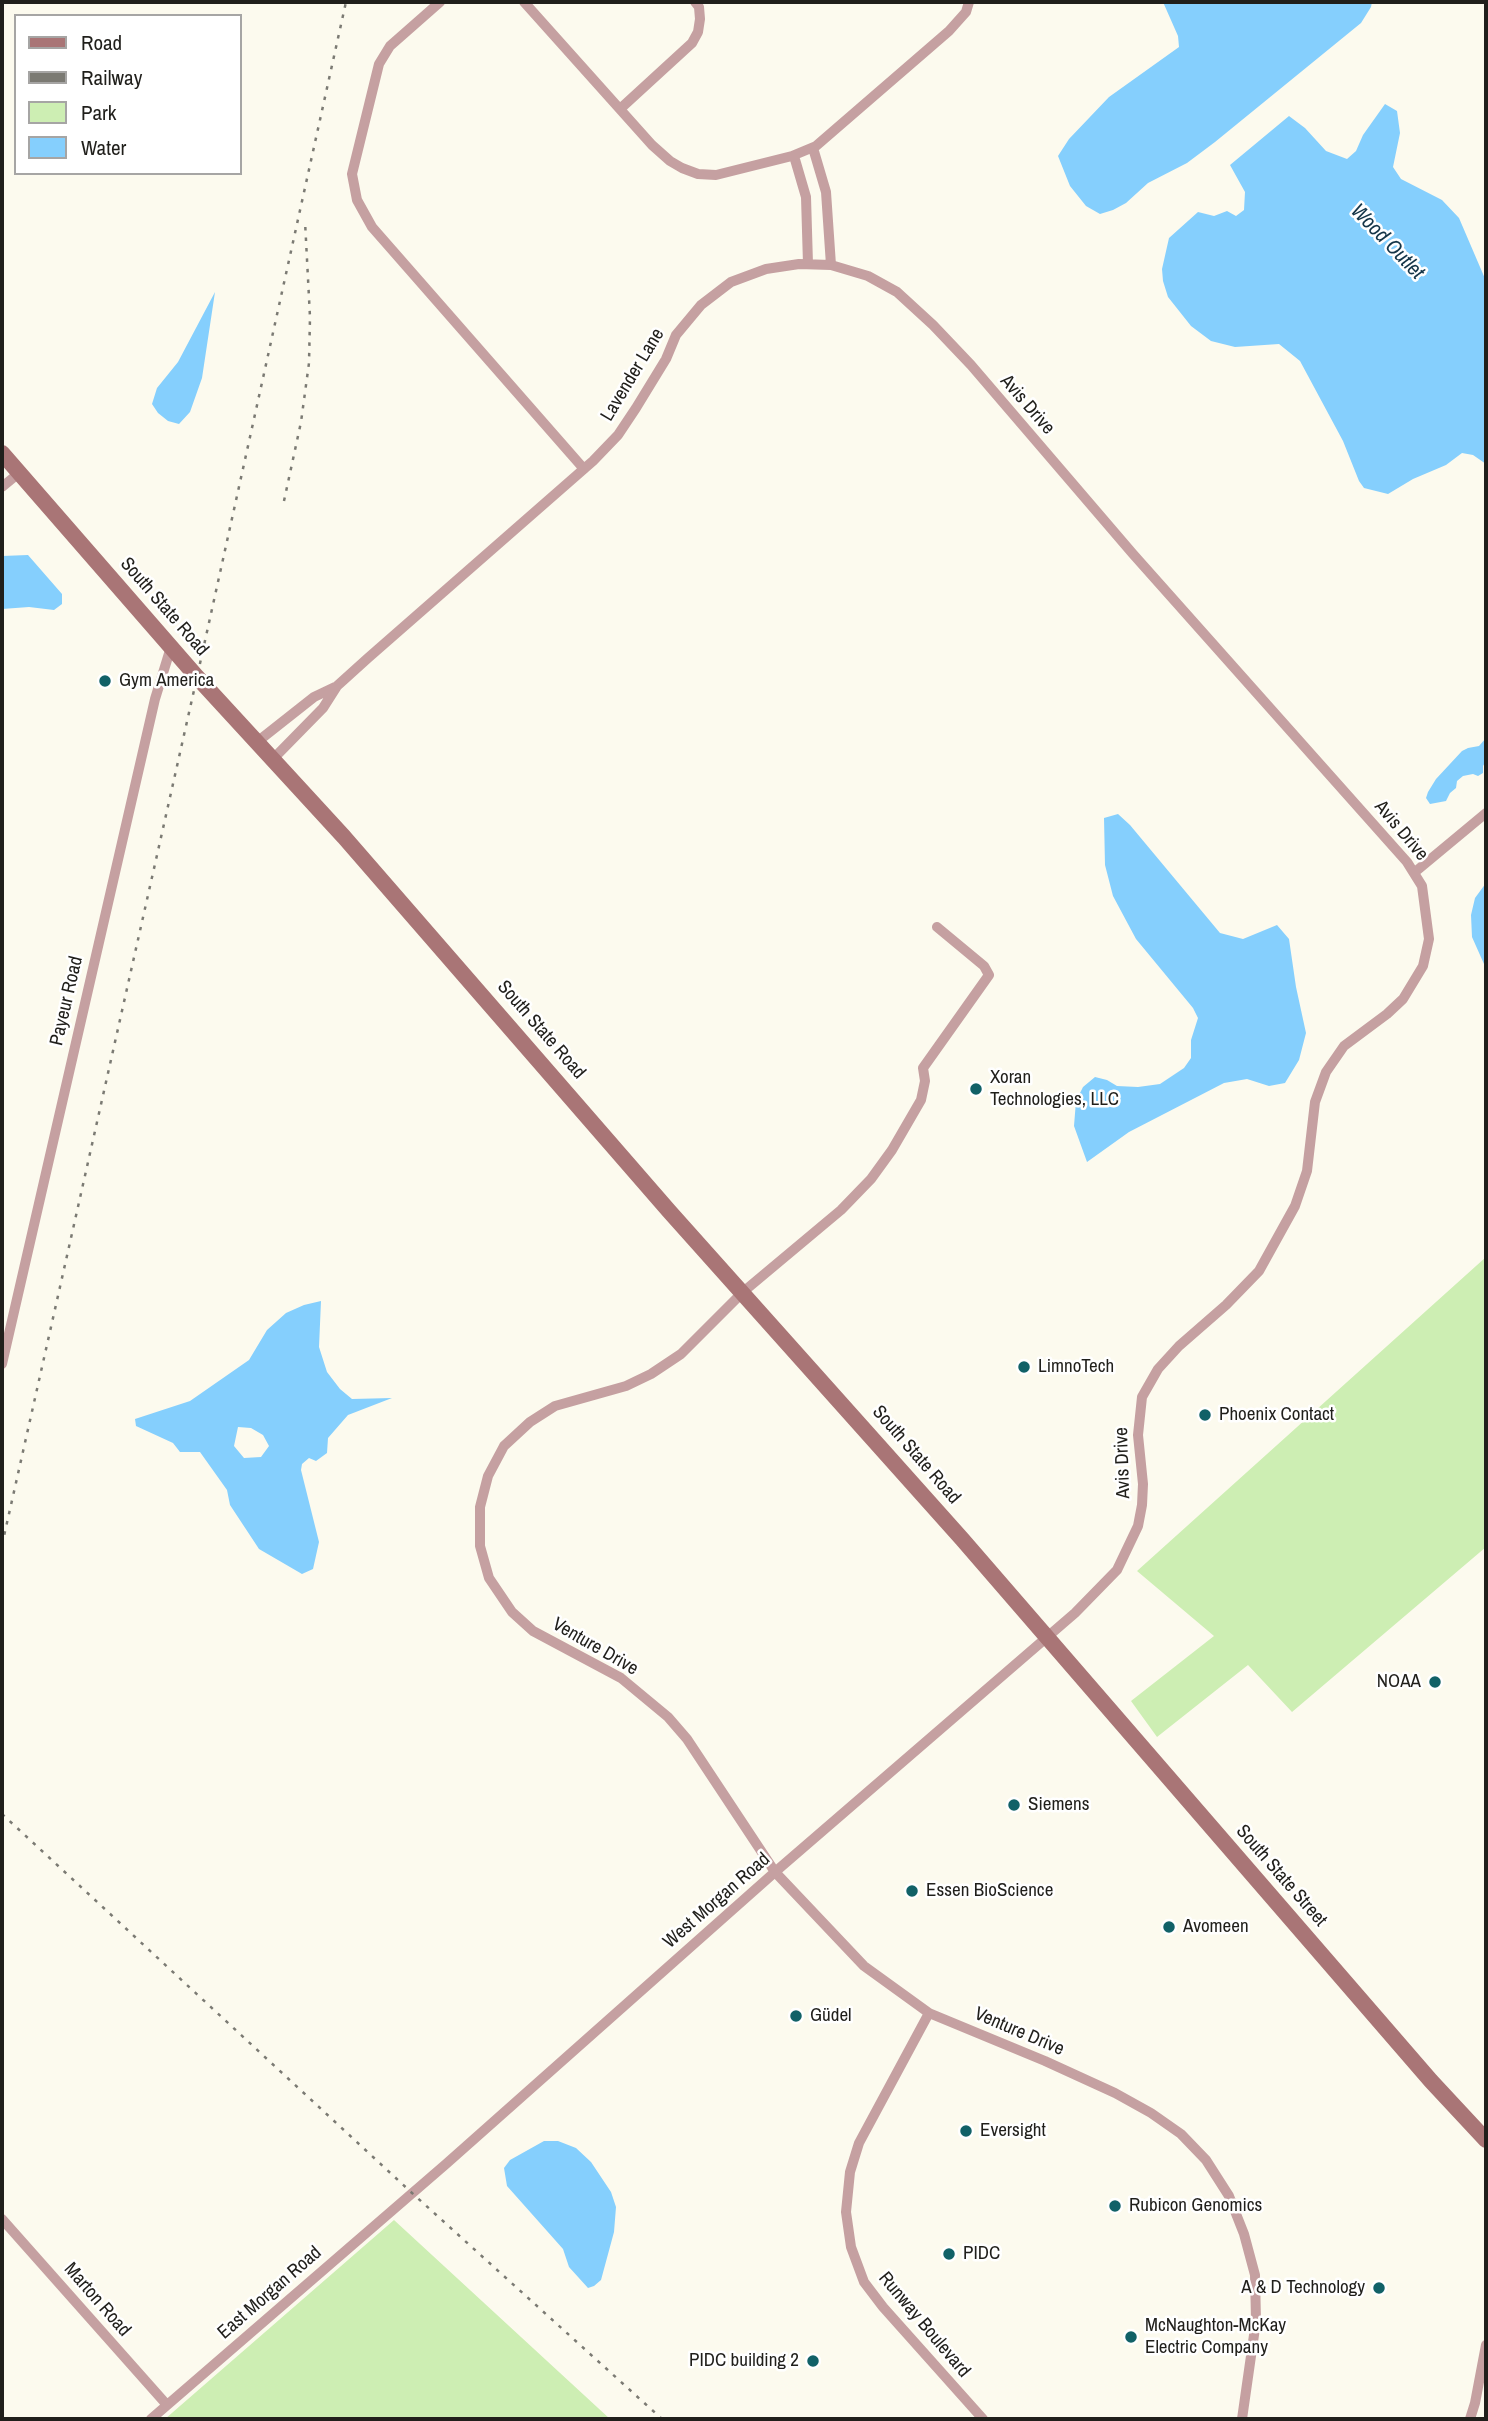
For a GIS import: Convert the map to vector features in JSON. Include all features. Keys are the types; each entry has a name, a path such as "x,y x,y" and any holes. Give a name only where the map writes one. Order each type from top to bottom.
{"main road":[{"name":"South State Road","path":"2,453 1046,1636"},
{"name":"South State Street","path":"1046,1636 1431,2081 1486,2140"}],"street":[{"path":"440,2 390,46 379,64 352,174 358,200 372,227 584,469"},
{"path":"524,2 652,145 670,161 698,174 716,175 794,156 813,148 949,31 966,12 969,2"},
{"path":"620,109 692,43 698,32 700,19 699,7 695,2"},
{"path":"813,148 826,192 831,265"},
{"path":"794,156 806,197 808,264"},
{"name":"Lavender Lane","path":"257,742 314,697 337,686 584,469 618,435 654,380 676,335 701,305 731,282 766,269 808,264 831,265 867,276 897,292 933,325 958,353"},
{"name":"Avis Drive","path":"958,353 1415,872 1422,886 1429,922 1428,948 1420,972 1396,1007 1344,1046 1326,1072 1315,1102 1307,1171 1294,1206 1259,1271 1226,1306 1179,1346 1158,1369 1142,1397 1138,1435 1143,1484 1138,1526 1118,1570 1094,1595 1046,1636"},
{"path":"2,487 19,472"},
{"name":"Payeur Road","path":"2,1364 155,699 171,647"},
{"name":"Lavender Lane","path":"273,759 323,708 337,686"},
{"path":"1415,872 1486,813"},
{"name":"Venture Drive","path":"937,927 985,966 989,975 923,1068 925,1081 921,1100 892,1150 871,1179 810,1238 743,1292 681,1354 652,1374 626,1385 555,1406 530,1422 504,1446 488,1476 480,1507 480,1546 489,1578 512,1612 533,1631 621,1678 668,1717 687,1739 775,1872 863,1966 929,2013 1045,2061 1115,2093 1151,2113 1181,2134 1206,2160 1229,2196 1244,2234 1255,2275 1256,2321 1242,2419"},
{"name":"West Morgan Road","path":"412,2193 1046,1636"},
{"name":"Runway Boulevard","path":"929,2013 859,2143 850,2172 846,2212 851,2247 864,2282 983,2419"},
{"name":"East Morgan Road","path":"151,2419 412,2193"},
{"name":"Marton Road","path":"2,2218 167,2405"},
{"path":"1470,2419 1486,2346"}],"green space":[{"path":"1486,1257 1486,1547 1292,1712 1248,1665 1157,1737 1131,1701 1214,1636 1137,1571"},
{"path":"394,2220 610,2419 165,2419"}],"water":[{"path":"1163,2 1372,2 1361,23 1215,142 1187,163 1148,183 1126,203 1100,214 1086,206 1070,186 1058,156 1069,139 1109,97 1179,47 1178,36"},
{"name":"Wood Outlet","path":"1385,104 1397,111 1400,133 1393,167 1401,179 1442,200 1459,218 1486,281 1486,464 1473,455 1462,453 1446,465 1413,479 1388,494 1364,488 1359,481 1343,441 1300,361 1279,344 1235,347 1211,341 1191,326 1168,297 1162,269 1169,238 1198,212 1214,216 1227,211 1236,216 1244,210 1245,192 1230,165 1289,116 1305,128 1326,151 1347,159 1356,151 1363,135"},
{"path":"215,292 202,378 190,412 179,424 168,421 152,404 157,388 178,362"},
{"path":"28,555 62,594 62,604 54,610 29,607 2,609 2,556"},
{"path":"1486,738 1483,773 1478,776 1463,776 1457,781 1456,788 1446,801 1430,804 1426,798 1436,779 1462,751 1479,746"},
{"path":"1118,814 1220,933 1243,939 1277,925 1289,939 1306,1033 1299,1060 1285,1083 1269,1086 1247,1079 1224,1083 1129,1132 1087,1162 1074,1126 1076,1101 1083,1087 1095,1077 1117,1086 1160,1084 1184,1068 1191,1058 1191,1040 1198,1018 1193,1008 1136,939 1113,896 1105,865 1104,818"},
{"path":"1486,883 1484,964 1472,937 1471,915 1475,898"},
{"path":"321,1301 319,1347 327,1372 340,1389 352,1399 392,1398 348,1415 328,1438 327,1453 316,1461 309,1458 302,1464 301,1470 319,1542 313,1569 302,1574 259,1549 230,1505 227,1490 200,1452 180,1452 173,1443 136,1426 135,1419 190,1401 249,1360 267,1330 286,1313","holes":["238,1427 251,1428 263,1435 269,1446 261,1457 244,1458 234,1446"]},
{"path":"544,2141 558,2141 576,2148 591,2162 611,2192 616,2207 614,2232 601,2280 588,2288 569,2267 563,2249 507,2186 504,2168 510,2160"}],"railway":[{"path":"2,1545 346,2"},
{"path":"284,501 301,422 309,363 310,317 305,221"},
{"path":"2,1814 412,2193 662,2419"}],"place":[{"name":"Gym America","path":"105,681"},
{"name":"Xoran Technologies, LLC","path":"976,1089"},
{"name":"LimnoTech","path":"1024,1367"},
{"name":"Phoenix Contact","path":"1205,1415"},
{"name":"NOAA","path":"1435,1682"},
{"name":"Siemens","path":"1014,1805"},
{"name":"Essen BioScience","path":"912,1891"},
{"name":"Avomeen","path":"1169,1927"},
{"name":"Güdel","path":"796,2016"},
{"name":"Eversight","path":"966,2131"},
{"name":"Rubicon Genomics","path":"1115,2206"},
{"name":"PIDC","path":"949,2254"},
{"name":"A & D Technology","path":"1379,2288"},
{"name":"McNaughton-McKay Electric Company","path":"1131,2337"},
{"name":"PIDC building 2","path":"813,2361"}]}
